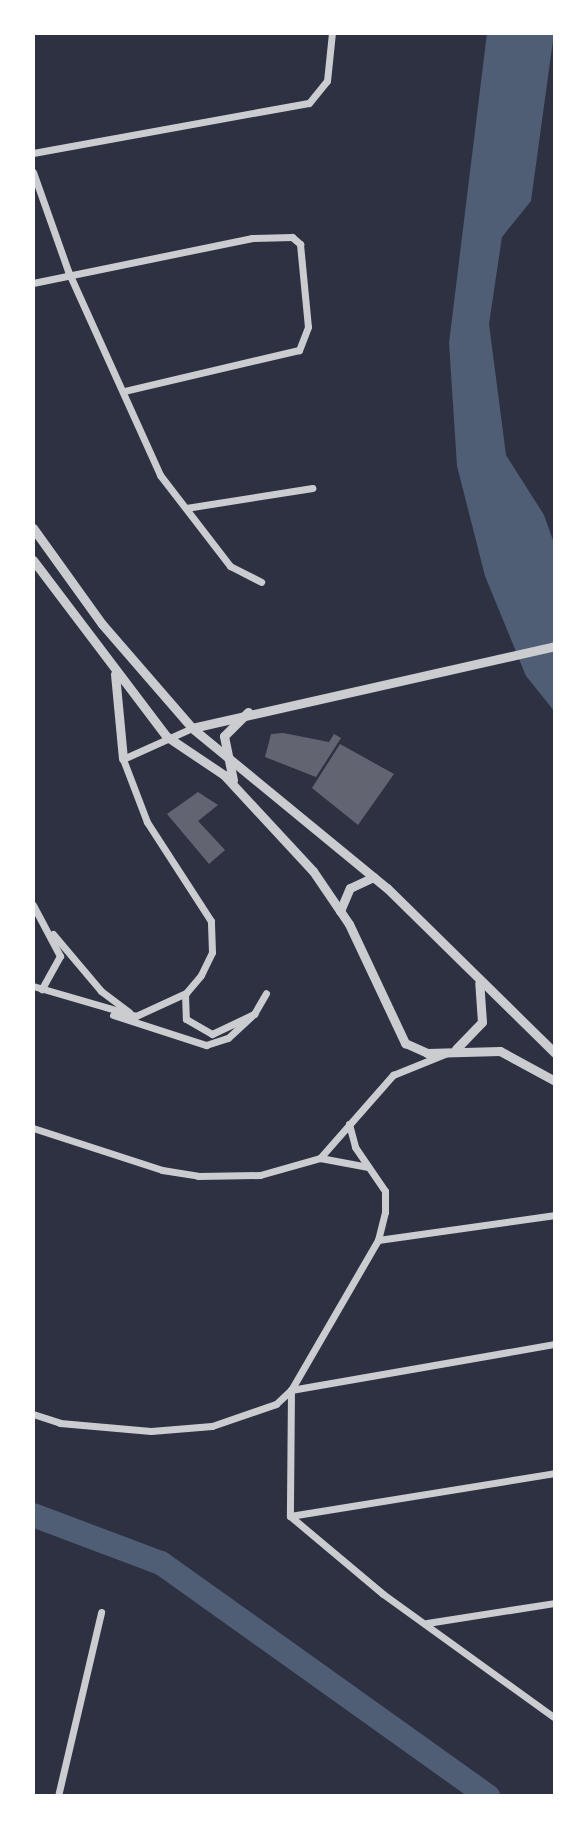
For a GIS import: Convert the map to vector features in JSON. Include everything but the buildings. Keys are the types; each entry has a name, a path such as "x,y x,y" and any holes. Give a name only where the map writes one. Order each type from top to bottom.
{"street":[{"path":"33,153 309,103 327,80 332,33"},
{"path":"33,172 68,271 160,475 230,566 261,582"},
{"path":"33,283 68,271 252,238 292,237 300,244 308,327 299,349 124,391"},
{"path":"186,508 312,488"},
{"path":"33,528 102,624 192,728 374,877 555,1053"},
{"path":"33,560 115,672 166,736 207,762 301,856 340,911 395,1032 427,1053 456,1049 515,1056 555,1081"},
{"path":"123,759 166,736 249,712 468,669 555,646"},
{"path":"115,672 123,759 146,822 211,921 212,952 186,993 183,1012 202,1033 229,1029 254,1014"},
{"path":"240,794 222,751 224,736 249,712"},
{"path":"340,911 350,888 374,877"},
{"path":"33,905 53,934 101,991 136,1016"},
{"path":"43,989 60,963 53,934"},
{"path":"320,1158 393,1075 456,1049 482,1022 479,982"},
{"path":"33,986 192,1045 228,1038 254,1014 266,993"},
{"path":"96,1009 136,1016 186,993"},
{"path":"33,1414 60,1423 150,1431 212,1426 276,1404 291,1390 378,1240 385,1191 368,1167 349,1124"},
{"path":"33,1128 198,1176 260,1175 320,1158 368,1167"},
{"path":"378,1240 555,1215"},
{"path":"291,1390 555,1344"},
{"path":"290,1516 291,1390"},
{"path":"290,1516 555,1473"},
{"path":"290,1516 555,1718"},
{"path":"427,1623 555,1603"},
{"path":"58,1796 102,1612"}],"water":[{"path":"487,33 554,33 531,201 502,237 489,324 506,455 544,515 555,546 555,712 526,676 485,576 457,466 449,343"}],"waterway":[{"path":"33,1515 161,1563 488,1796"}]}
